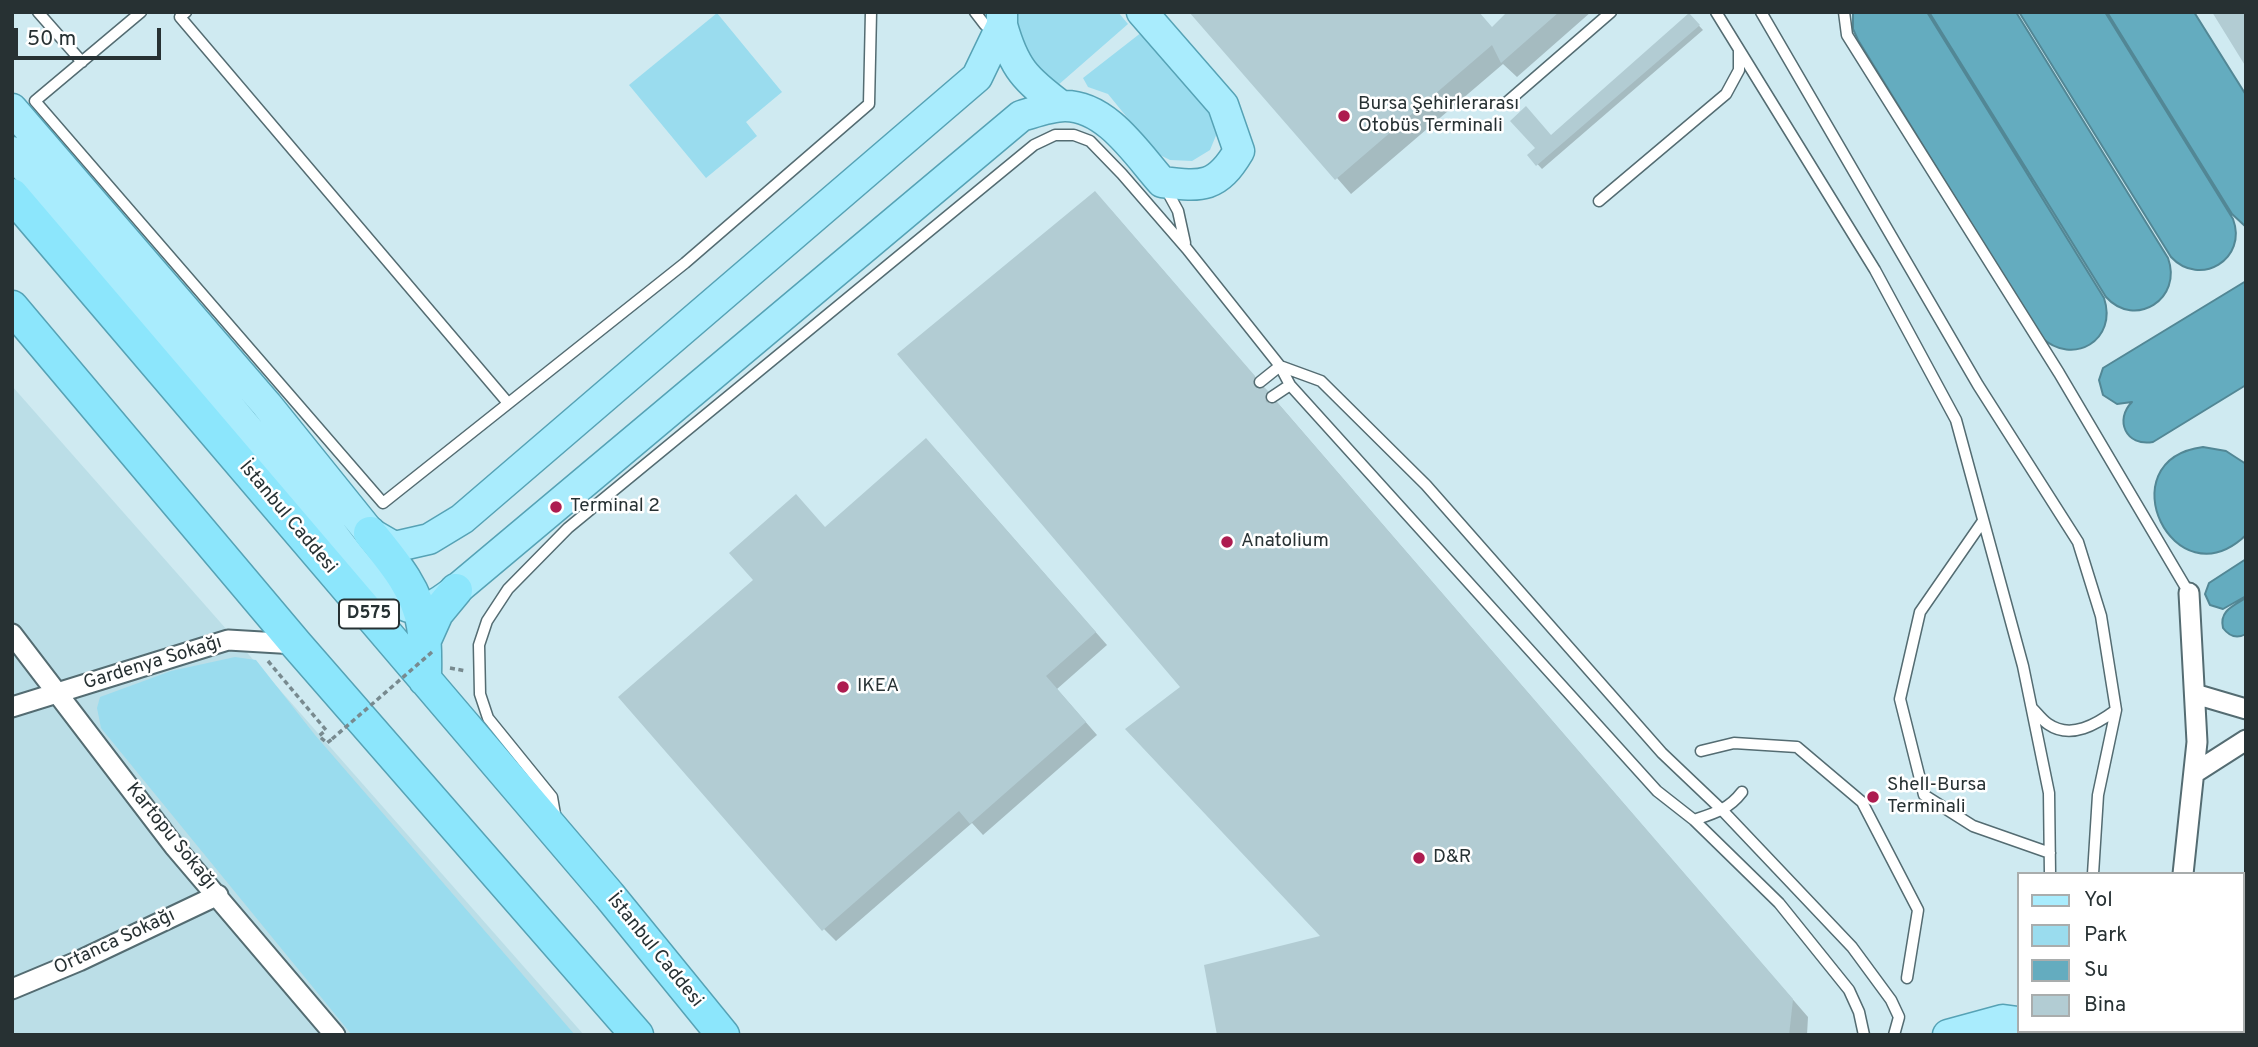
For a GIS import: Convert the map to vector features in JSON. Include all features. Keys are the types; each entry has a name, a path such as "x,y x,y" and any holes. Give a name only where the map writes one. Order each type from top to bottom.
{"highway":[{"name":"İstanbul Caddesi","path":"12,195 432,661 558,837 723,1035"},
{"path":"12,307 296,644 636,1035"},
{"path":"370,533 402,575 423,624 432,661"},
{"path":"432,661 437,613 456,590"},
{"path":"584,973 620,1035"}],"main road":[{"path":"12,152 146,307 319,514 364,573 391,599 418,610 426,610 456,590 1021,116 1061,106 1074,106 1092,113 1115,130 1162,182 1188,185 1208,183 1226,173 1239,151 1223,105 1142,12"},
{"path":"1002,18 1009,50 1020,70 1035,86 1061,106"},
{"path":"12,109 267,405 370,533 394,547 429,539 462,519 977,77 1002,18"},
{"path":"1948,1035 2011,1018"}],"street":[{"path":"2183,872 2196,772 2197,742 2189,593"},
{"name":"Kartopu Sokağı","path":"12,634 174,846 335,1035"},
{"name":"Gardenya Sokağı","path":"12,707 228,640 296,644"},
{"path":"2195,694 2246,709"},
{"path":"2196,772 2246,740"},
{"name":"Ortanca Sokağı","path":"12,989 79,961 218,895"}],"lane":[{"path":"38,12 82,62"},
{"path":"141,12 35,101 383,503 685,263 869,104 871,12"},
{"path":"186,12 180,18 508,403"},
{"path":"975,12 985,25 1002,18"},
{"path":"1506,103 1611,12"},
{"path":"1716,12 1875,270 1956,420 2032,708 2049,793 2050,872"},
{"path":"1760,12 1978,385 2078,542 2101,616 2116,710 2098,795 2093,872"},
{"path":"1844,12 1847,35 2059,373 2189,593"},
{"path":"1599,201 1726,94 1739,70 1739,49"},
{"path":"558,837 552,797 488,718 480,694 479,645 488,619 508,589 568,528 1034,145 1055,135 1074,135 1090,141 1187,249 1280,366 1290,385 1657,791 1694,820 1779,903 1849,990 1859,1012 1864,1035"},
{"path":"1162,182 1178,211 1187,249"},
{"path":"1260,382 1280,366"},
{"path":"1280,366 1321,381 1426,485 1662,753 1723,811 1852,947 1891,1000 1899,1017 1894,1035"},
{"path":"1272,397 1290,385"},
{"path":"1983,520 1920,612 1900,699 1924,795 1973,826 2050,853"},
{"path":"2032,708 2050,726 2073,730 2094,726 2116,710"},
{"path":"1701,751 1734,743 1797,747 1862,802 1918,910 1907,978"},
{"path":"1694,820 1723,811 1742,792"}],"path":[{"path":"250,640 326,730 319,736 327,743 432,661 478,672"}],"shaded area":[{"path":"12,386 584,1035 12,1035"}],"green space":[{"path":"1015,12 1118,12 1128,24 1057,86 1041,79 1012,33"},
{"path":"717,13 782,92 746,122 757,136 706,178 629,85"},
{"path":"1142,32 1215,116 1217,133 1210,150 1192,161 1170,160 1156,153 1108,94 1088,87 1083,78"},
{"path":"235,657 256,660 315,735 575,1035 352,1035 101,728 97,708 100,697 171,671"}],"water":[{"path":"1853,12 1927,12 2104,298 2107,313 2105,326 2099,337 2090,344 2079,349 2066,349 2053,346 2041,337 1858,40 1853,29"},
{"path":"1929,12 2016,12 2168,258 2171,273 2169,286 2163,297 2154,305 2142,310 2130,310 2118,306 2106,297"},
{"path":"2019,12 2105,12 2233,219 2236,233 2234,246 2228,257 2219,265 2195,270 2183,266 2171,257"},
{"path":"2107,12 2194,12 2246,95 2246,227 2232,214"},
{"path":"2246,281 2246,385 2153,442 2136,440 2130,436 2126,431 2124,417 2132,402 2117,404 2103,395 2099,380 2103,368"},
{"path":"2203,447 2226,451 2246,464 2246,535 2219,552 2195,552 2175,541 2161,522 2155,499 2158,476 2174,457"},
{"path":"2246,559 2246,596 2223,609 2210,605 2205,594 2209,583"},
{"path":"2246,598 2246,634 2233,636 2223,628 2223,617 2228,610"}],"building":[{"name":"Bursa Şehirlerarası Otobüs Terminali","path":"1189,12 1479,12 1492,27 1507,12 1559,12 1501,63 1492,45 1335,180"},
{"path":"2212,12 2246,12 2246,67"},
{"path":"1689,13 1700,25 1536,166 1527,155 1535,148 1510,121 1526,106 1551,135"},
{"name":"Anatolium","path":"1095,191 1255,376 1255,387 1268,391 1266,402 1277,402 1793,999 1789,1035 1217,1035 1204,965 1320,936 1125,729 1180,687 897,354"},
{"name":"IKEA","path":"926,438 1096,632 1046,676 1086,722 970,824 959,811 822,931 618,697 753,580 729,553 796,494 825,527"}],"place":[{"name":"Bursa Şehirlerarası Otobüs Terminali","path":"1344,116"},
{"name":"Terminal 2","path":"556,507"},
{"name":"Anatolium","path":"1227,542"},
{"name":"IKEA","path":"843,687"},
{"name":"Shell-Bursa Terminali","path":"1873,797"},
{"name":"D&R","path":"1419,858"}]}
